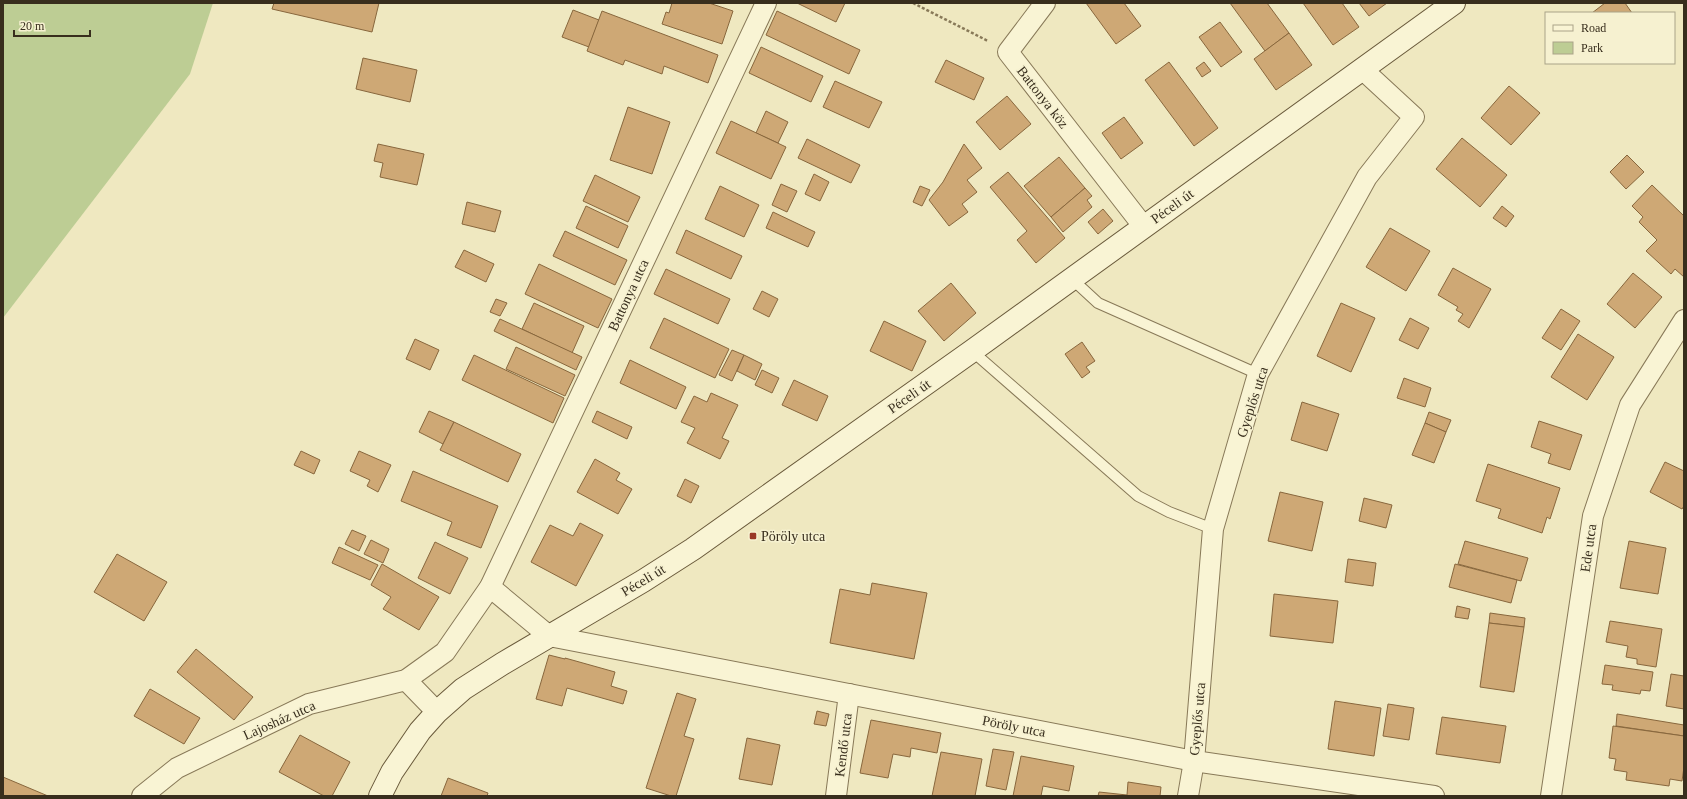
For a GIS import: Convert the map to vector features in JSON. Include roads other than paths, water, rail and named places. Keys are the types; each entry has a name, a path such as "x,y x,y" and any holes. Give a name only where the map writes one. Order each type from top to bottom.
{"main road":[{"name":"Péceli út","path":"380,796 392,772 420,731 437,712 463,689 502,664 643,581 693,549 972,351 1454,3"}],"street":[{"name":"Battonya utca","path":"445,652 490,587 766,3"},
{"name":"Battonya köz","path":"1045,3 1008,52 1144,227"},
{"name":"Gyeplős utca","path":"1188,796 1194,761 1213,529 1258,374 1367,177 1414,117 1362,69"},
{"name":"Ede utca","path":"1551,796 1593,516 1630,405 1684,320"},
{"path":"490,587 549,636"},
{"name":"Pöröly utca","path":"549,636 1194,761 1434,796"},
{"name":"Lajosház utca","path":"142,796 177,768 308,704 406,680 445,652"},
{"path":"406,680 437,712"},
{"name":"Kendő utca","path":"836,796 849,694"}],"lane":[{"path":"1072,279 1098,303 1258,374"},
{"path":"972,351 1138,496 1169,512 1213,529"}],"place":[{"name":"Pöröly utca","path":"753,536"}]}
